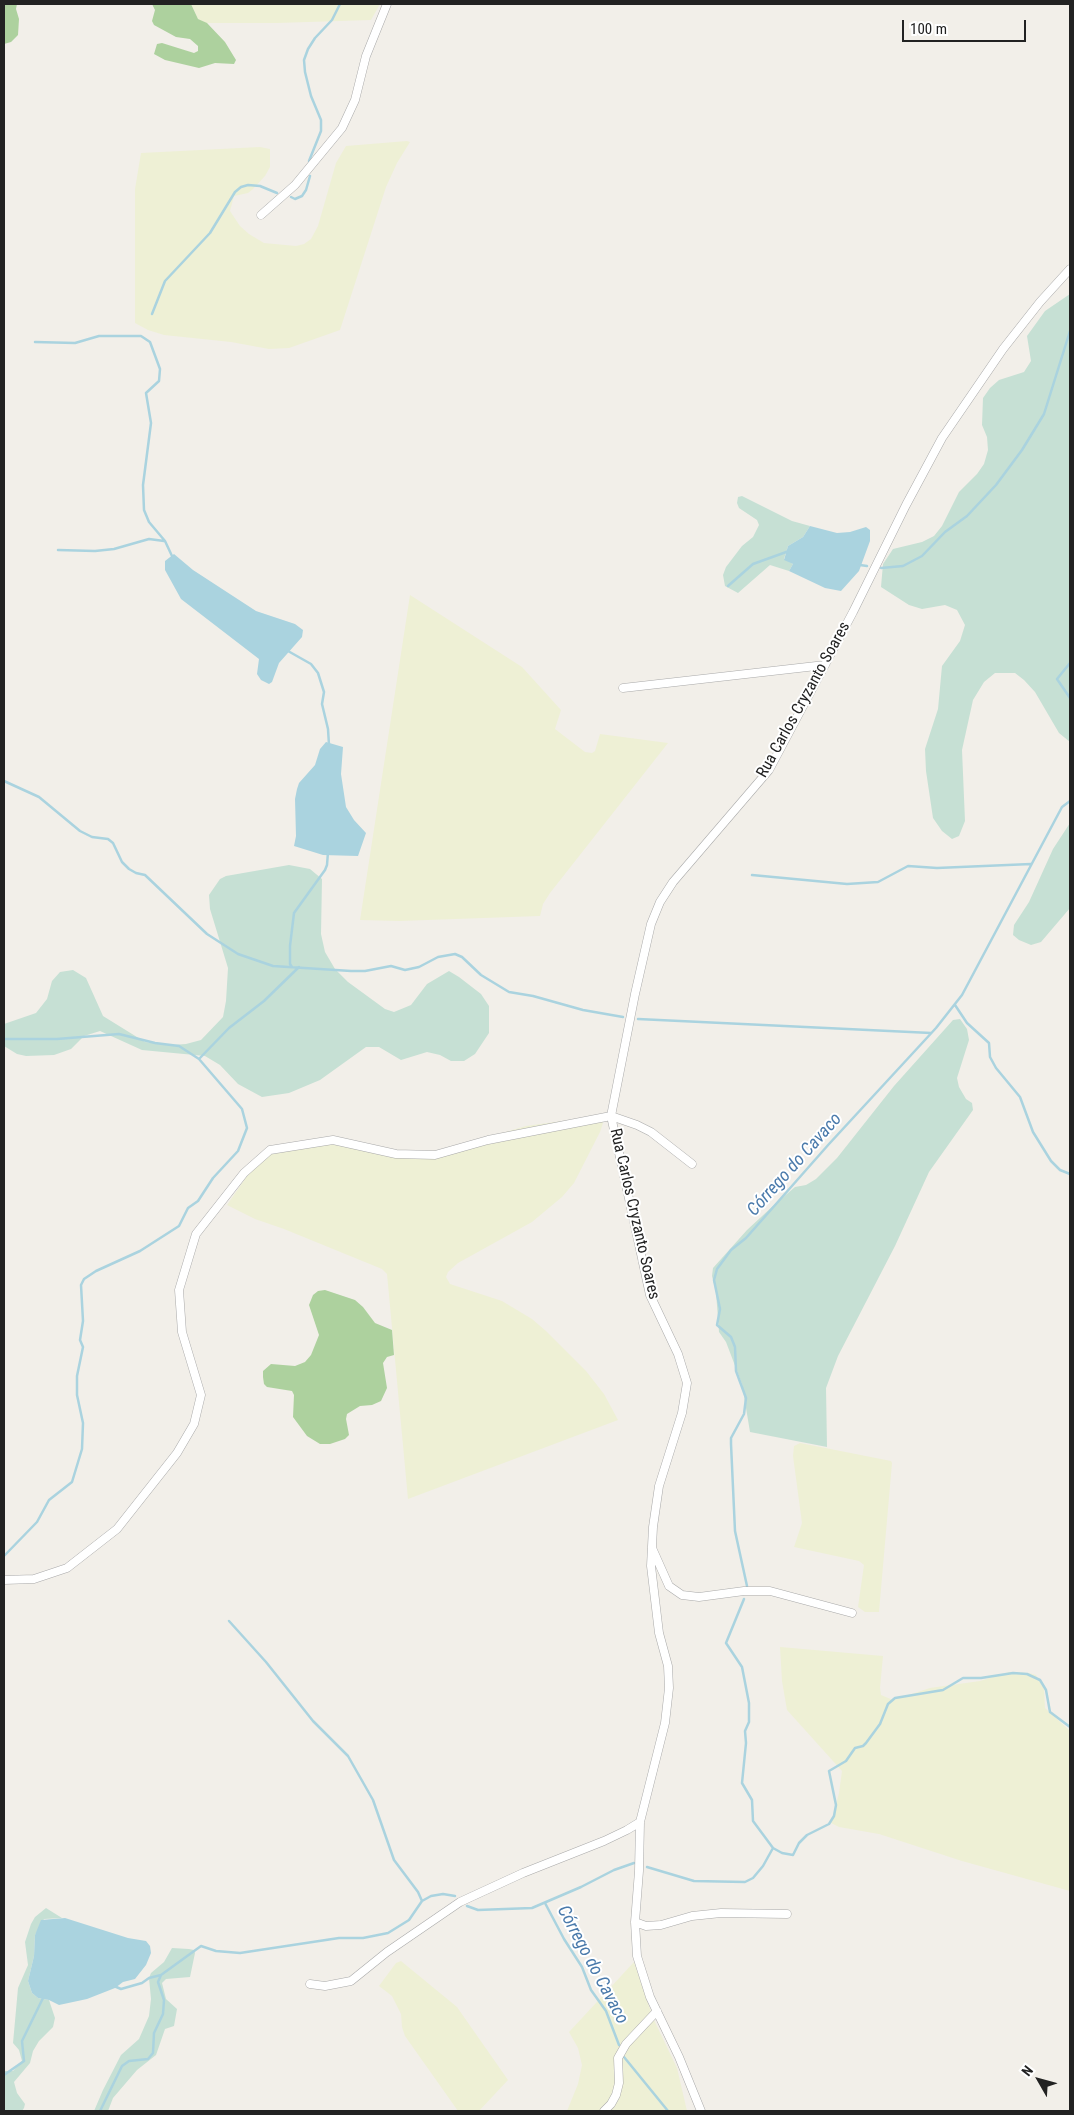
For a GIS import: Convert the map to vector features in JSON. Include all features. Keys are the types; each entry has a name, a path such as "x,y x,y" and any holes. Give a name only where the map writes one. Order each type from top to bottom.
{"street":[{"path":"261,216 295,185 342,128 355,100 366,56 387,4"},
{"name":"Rua Carlos Cryzanto Soares","path":"701,2111 680,2057 650,1997 637,1956 635,1922 640,1822 665,1723 669,1688 668,1666 659,1633 651,1566 652,1548 659,1486 682,1413 686,1383 678,1354 650,1295 611,1116 637,986 651,924 660,902 673,882 769,770 942,438 1003,349 1040,302 1070,269"},
{"path":"623,688 825,665"},
{"path":"4,1580 34,1579 67,1568 117,1529 177,1454 194,1424 201,1395 182,1332 179,1290 196,1234 244,1173 270,1150 333,1140 396,1154 435,1155 488,1140 611,1116 637,1124 651,1132 692,1164"},
{"path":"652,1548 669,1586 682,1595 699,1597 744,1591 770,1590 852,1613"},
{"path":"310,1984 334,1985 351,1982 386,1952 460,1902 532,1869 604,1841 640,1822"},
{"path":"635,1922 646,1926 661,1926 692,1916 721,1913 788,1914"},
{"path":"604,2111 616,2096 619,2083 618,2058 626,2044 657,2011"}],"green space":[{"path":"4,4 17,4 16,9 19,19 18,35 11,42 4,44"},
{"path":"152,4 191,4 198,19 207,23 225,42 236,60 234,64 215,63 199,68 165,60 154,54 157,44 162,43 194,53 198,51 198,46 190,39 176,37 154,25 152,21 155,10"},
{"path":"191,4 380,4 371,20 206,23 198,19"},
{"path":"410,142 397,163 386,187 340,330 289,348 269,349 231,342 164,335 135,323 135,189 141,153 260,147 270,149 270,167 265,176 248,193 234,196 230,211 240,226 264,243 296,246 304,244 311,239 318,226 336,163 346,146"},
{"path":"1070,294 1070,742 1059,733 1035,692 1015,673 995,673 984,682 973,700 962,750 965,821 959,836 952,839 942,831 933,818 926,771 925,749 938,709 942,666 960,641 965,625 957,610 945,605 922,609 909,605 881,587 883,564 893,549 922,542 934,536 942,526 959,492 984,464 988,450 987,437 982,425 983,398 999,380 1024,372 1031,361 1027,336 1045,311"},
{"path":"742,496 792,521 810,526 803,537 788,546 784,559 793,564 789,571 770,565 738,593 725,586 723,575 726,567 742,546 753,537 759,525 757,520 739,508 737,503 738,497"},
{"path":"410,595 522,667 561,710 555,729 585,752 592,753 595,751 600,734 668,743 550,893 543,904 540,916 399,921 360,920"},
{"path":"1070,823 1070,908 1041,942 1031,945 1013,935 1014,925 1029,902 1053,849"},
{"path":"289,865 310,869 322,879 321,934 325,952 335,969 348,982 385,1009 394,1012 411,1005 427,984 449,971 481,994 489,1006 489,1033 475,1054 464,1061 451,1061 440,1055 427,1052 401,1060 379,1047 366,1047 320,1080 289,1093 262,1097 238,1084 220,1065 205,1056 142,1050 100,1031 84,1036 71,1049 54,1055 26,1056 17,1054 4,1046 4,1024 36,1013 47,999 52,981 60,972 73,970 86,978 103,1016 145,1042 172,1045 201,1040 223,1017 228,968 210,909 209,895 220,879 226,876"},
{"path":"960,1019 967,1029 969,1040 957,1078 959,1087 966,1099 972,1103 973,1110 929,1172 895,1246 838,1356 826,1388 827,1447 750,1432 742,1384 726,1342 719,1332 716,1292 712,1276 713,1268 747,1230 774,1205 795,1187 806,1185 816,1179 837,1158 894,1086 953,1020"},
{"path":"599,1116 603,1123 600,1132 574,1183 562,1197 532,1222 458,1263 448,1272 446,1277 450,1284 502,1301 532,1319 586,1371 604,1394 618,1420 408,1499 387,1274 382,1269 255,1219 227,1205 247,1176 266,1154 318,1141 382,1147 425,1156 526,1126"},
{"path":"325,1290 355,1300 375,1323 392,1330 394,1355 387,1357 383,1363 387,1388 381,1401 372,1405 360,1406 347,1414 349,1435 345,1439 330,1444 320,1444 307,1436 293,1417 294,1395 292,1391 267,1387 264,1384 263,1371 271,1364 295,1366 305,1362 311,1355 319,1335 309,1305 313,1295 318,1291"},
{"path":"800,1443 891,1461 892,1463 879,1612 865,1612 858,1607 864,1565 859,1561 794,1547 802,1523 793,1456 794,1446"},
{"path":"780,1647 883,1656 881,1695 893,1700 930,1688 980,1681 1009,1672 1036,1675 1044,1689 1045,1708 1070,1731 1070,1891 962,1861 879,1834 839,1827 831,1823 839,1793 842,1771 787,1710 782,1681"},
{"path":"46,1908 62,1918 44,1919 35,1935 34,1956 28,1981 32,1993 38,1998 49,2000 55,2018 53,2027 39,2041 33,2051 30,2063 14,2082 17,2093 25,2104 24,2108 22,2111 4,2111 4,2071 13,2071 22,2061 19,2050 13,2043 18,1988 28,1965 25,1942 35,1917"},
{"path":"172,1948 194,1950 195,1953 190,1977 166,1979 162,1983 166,1999 177,2009 174,2026 165,2029 156,2055 137,2070 113,2098 108,2111 94,2111 121,2055 139,2039 149,2016 151,1999 149,1978 151,1973 164,1962"},
{"path":"401,1961 457,2007 508,2080 479,2111 458,2111 405,2036 401,2014 392,1996 379,1986 396,1963"},
{"path":"634,1962 653,2018 677,2068 687,2111 567,2111 578,2084 582,2065 578,2048 569,2032"}],"water":[{"path":"810,526 837,533 850,532 866,527 870,530 870,541 859,571 841,591 825,588 789,571 793,564 784,560 788,546 803,537"},
{"path":"174,554 193,570 256,611 295,624 303,630 302,637 279,663 272,682 269,684 261,680 257,674 259,659 181,599 165,570 165,561"},
{"path":"326,742 343,747 341,774 346,807 354,820 366,833 358,856 323,855 294,846 297,789 299,783 315,765 320,749"},
{"path":"65,1918 128,1938 146,1941 150,1946 151,1953 146,1965 135,1979 123,1982 115,1988 87,1999 59,2005 49,2000 38,1998 32,1993 28,1981 34,1956 35,1935 41,1920"}],"waterway":[{"path":"309,161 321,131 321,120 311,96 304,60 315,38 332,20 340,4"},
{"path":"291,197 295,199 302,196 310,176"},
{"path":"152,314 165,281 210,233 235,192 241,187 248,185 260,186 277,193"},
{"path":"881,568 903,566 922,556 945,532 967,516 996,485 1022,450 1044,414 1070,331"},
{"path":"35,342 75,343 99,336 141,336 150,342 160,369 159,381 146,393 151,423 143,485 144,510 149,522 165,541 172,556"},
{"path":"58,550 95,551 114,549 149,539 164,541"},
{"path":"728,586 753,564 789,551"},
{"path":"860,565 867,566"},
{"path":"288,651 311,664 318,673 324,692 322,704 328,729 329,745"},
{"name":"Córrego do Cavaco","path":"1070,663 1057,679 1070,698"},
{"path":"4,781 39,797 80,831 92,837 108,839 113,843 122,862 129,869 145,875 207,934 238,954 273,966 351,971 365,971 391,966 405,970 419,967 438,957 455,954 462,957 481,975 509,992 533,996 583,1010 623,1017"},
{"name":"Córrego do Cavaco","path":"747,1586 735,1531 731,1444 731,1438 744,1414 746,1398 736,1371 735,1347 731,1337 717,1325 720,1309 714,1280 717,1269 731,1250 746,1238 829,1144 936,1028 962,995 1062,807 1070,801"},
{"path":"292,967 290,964 290,946 294,913 325,870 328,852"},
{"path":"752,875 847,884 878,882 908,866 937,868 1031,864"},
{"path":"199,1059 229,1028 264,1001 299,967"},
{"path":"955,1005 967,1023 989,1043 990,1057 996,1068 1020,1097 1033,1132 1051,1161 1060,1170 1070,1174"},
{"path":"638,1019 931,1033"},
{"path":"4,1039 57,1039 119,1034 155,1043 179,1046 199,1059 242,1109 247,1128 238,1151 213,1178 198,1201 188,1208 179,1226 140,1251 96,1271 84,1279 81,1285 83,1321 80,1340 83,1347 77,1376 77,1395 83,1423 82,1449 72,1482 49,1500 37,1522 4,1556"},
{"path":"744,1599 726,1643 742,1667 749,1703 749,1722 745,1731 746,1743 742,1783 752,1800 753,1821 773,1848 782,1853 793,1855 799,1843 807,1835 829,1824 834,1816 836,1805 829,1771 846,1761 855,1748 866,1743 880,1724 888,1704 895,1698 943,1690 963,1678 981,1678 1013,1673 1027,1674 1040,1680 1046,1690 1050,1712 1070,1727"},
{"path":"229,1621 266,1662 313,1721 348,1756 373,1800 394,1860 418,1892 422,1901"},
{"name":"Córrego do Cavaco","path":"647,1867 694,1881 745,1882 753,1878 763,1866 773,1848"},
{"name":"Córrego do Cavaco","path":"467,1906 478,1910 532,1908 581,1887 614,1870 634,1863"},
{"path":"114,1986 121,1989 161,1975 201,1946 216,1951 240,1953 339,1938 363,1938 388,1933 409,1920 422,1901 431,1896 443,1894 455,1896"},
{"name":"Córrego do Cavaco","path":"545,1903 564,1939 582,1967 591,1990 606,2011 619,2045"},
{"path":"100,2111 122,2066 129,2061 148,2059 153,2053 154,2033 163,2014 164,2000 158,1982 161,1975"},
{"path":"4,2075 24,2061 22,2041 44,1996"},
{"name":"Córrego do Cavaco","path":"624,2057 668,2111"}]}
